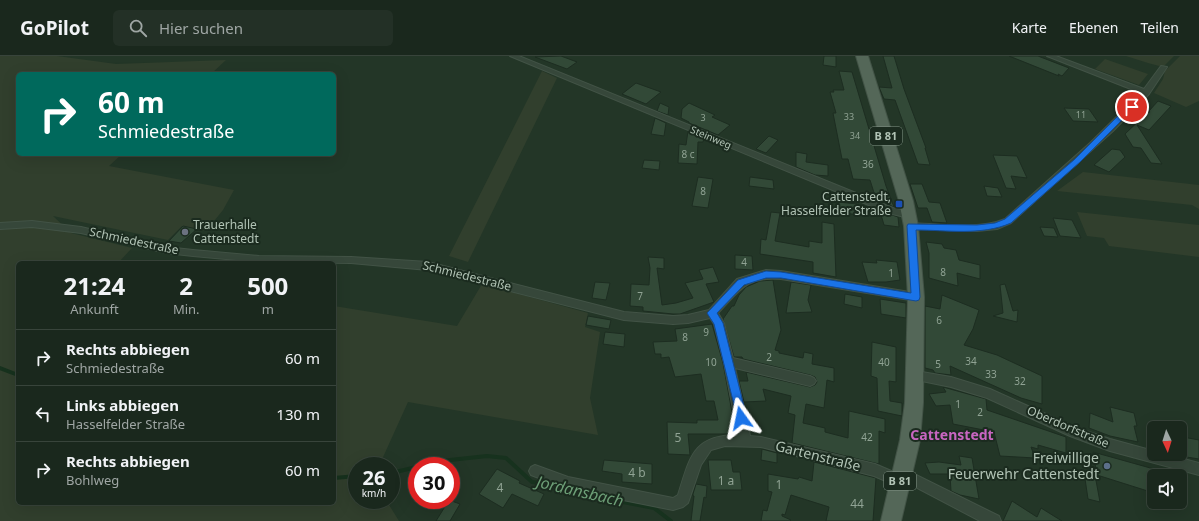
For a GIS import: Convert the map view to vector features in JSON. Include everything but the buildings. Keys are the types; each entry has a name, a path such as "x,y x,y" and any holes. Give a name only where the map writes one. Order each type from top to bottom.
{"main road":[{"name":"B 81","path":"862,56 910,221 916,297 916,376 910,440 891,521"}],"street":[{"name":"Steinweg","path":"513,56 898,214 910,221 977,228 997,226 1008,221 1077,160 1146,92 1155,76 1163,67"},
{"path":"1050,56 1146,92"},
{"name":"Schmiedestraße","path":"0,226 32,224 81,230 166,250 193,253 258,259 352,260 428,266 624,316 673,320 688,319 712,313"},
{"path":"745,440 719,323 712,313 741,282 766,274 788,276 916,297"},
{"path":"729,363 737,363 810,381"},
{"name":"Oberdorfstraße","path":"916,376 951,382 990,394 1074,432 1103,443 1199,469"},
{"name":"Gartenstraße","path":"535,471 568,483 673,504 678,503 682,499 698,457 707,445 745,440 762,442 901,477 994,521"}],"green space":[{"path":"0,56 57,56 116,64 226,60 213,72 16,72 16,156 120,156 109,166 234,190 223,210 206,231 182,226 168,240 53,216 71,233 132,248 120,261 16,261 16,505 336,505 336,306 457,326 482,284 588,313 585,327 600,332 590,398 598,435 408,402 383,457 348,457 348,509 392,509 399,521 0,521"},
{"path":"1126,56 1174,56 1163,67"},
{"path":"1180,56 1199,56 1199,101 1186,107 1154,93 1163,79 1165,71"},
{"path":"1105,59 1148,74 1139,85 1095,69"},
{"path":"542,71 557,78 468,262 449,256"},
{"path":"1083,172 1199,185 1199,209 1192,205 1057,191"},
{"path":"1077,212 1199,225 1199,257 1109,246 1104,238 1087,236"}],"waterway":[{"name":"Jordansbach","path":"0,368 16,374"},
{"name":"Jordansbach","path":"460,459 487,456 506,458 532,482 551,484 572,492 654,508 671,521"},
{"name":"Jordansbach","path":"400,471 408,469"},
{"name":"Jordansbach","path":"336,478 348,477"}],"place":[{"name":"Cattenstedt, Hasselfelder Straße","path":"899,204"},
{"name":"Trauerhalle Cattenstedt","path":"185,232"},
{"name":"Freiwillige Feuerwehr Cattenstedt","path":"1107,466"}],"district":[{"name":"Cattenstedt","path":"952,435"}],"route":[{"path":"741,418 719,323 712,313 741,282 766,274 781,275 916,297 911,226 977,228 997,226 1008,221 1077,160 1132,107"}]}
